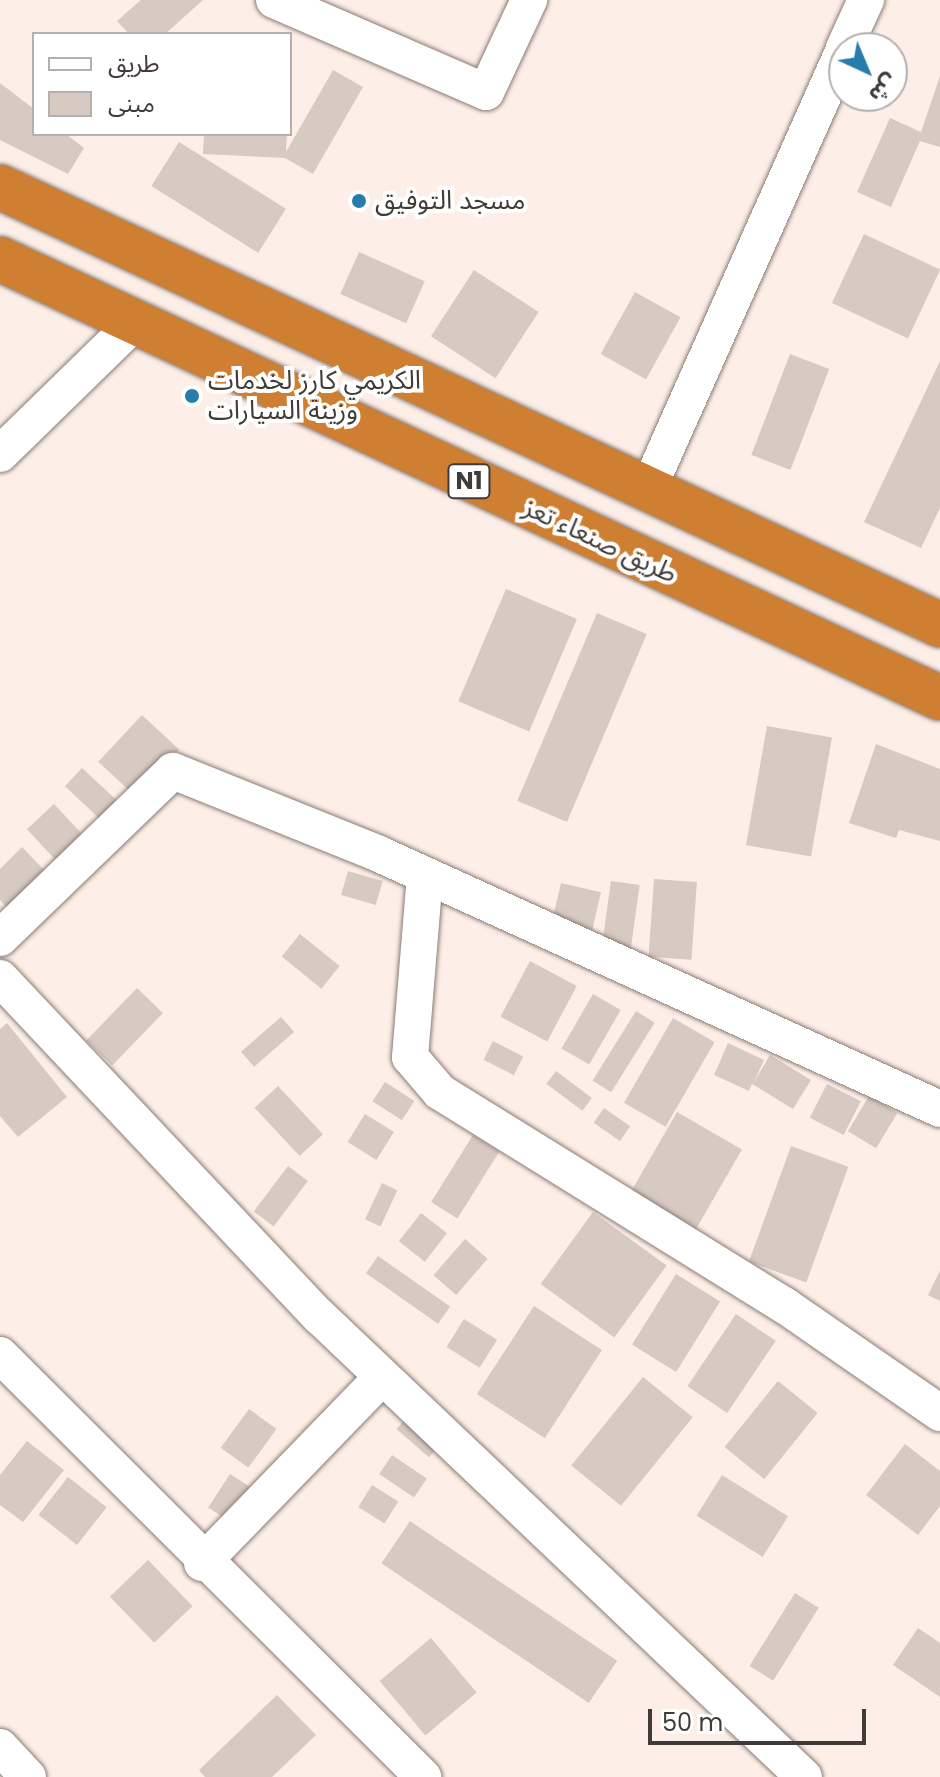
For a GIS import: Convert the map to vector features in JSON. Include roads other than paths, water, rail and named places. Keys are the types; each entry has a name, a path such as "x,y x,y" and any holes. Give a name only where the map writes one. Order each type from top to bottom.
{"highway":[{"path":"0,187 650,485 940,625"},
{"name":"طريق صنعاء تعز","path":"0,259 131,326 940,698"}],"street":[{"path":"274,0 486,92 529,0"},
{"path":"851,32 866,0"},
{"path":"650,485 828,84"},
{"path":"0,454 131,326"},
{"path":"0,938 173,771 425,875 940,1109"},
{"path":"425,875 410,1057 440,1092 784,1305 940,1413"},
{"path":"0,978 382,1377 804,1777"},
{"path":"0,1355 202,1563 423,1777"},
{"path":"202,1563 382,1377"}],"place":[{"name":"مسجد التوفيق","path":"359,201"},
{"name":"الكريمي كارز لخدمات وزينة السيارات","path":"192,396"}]}
